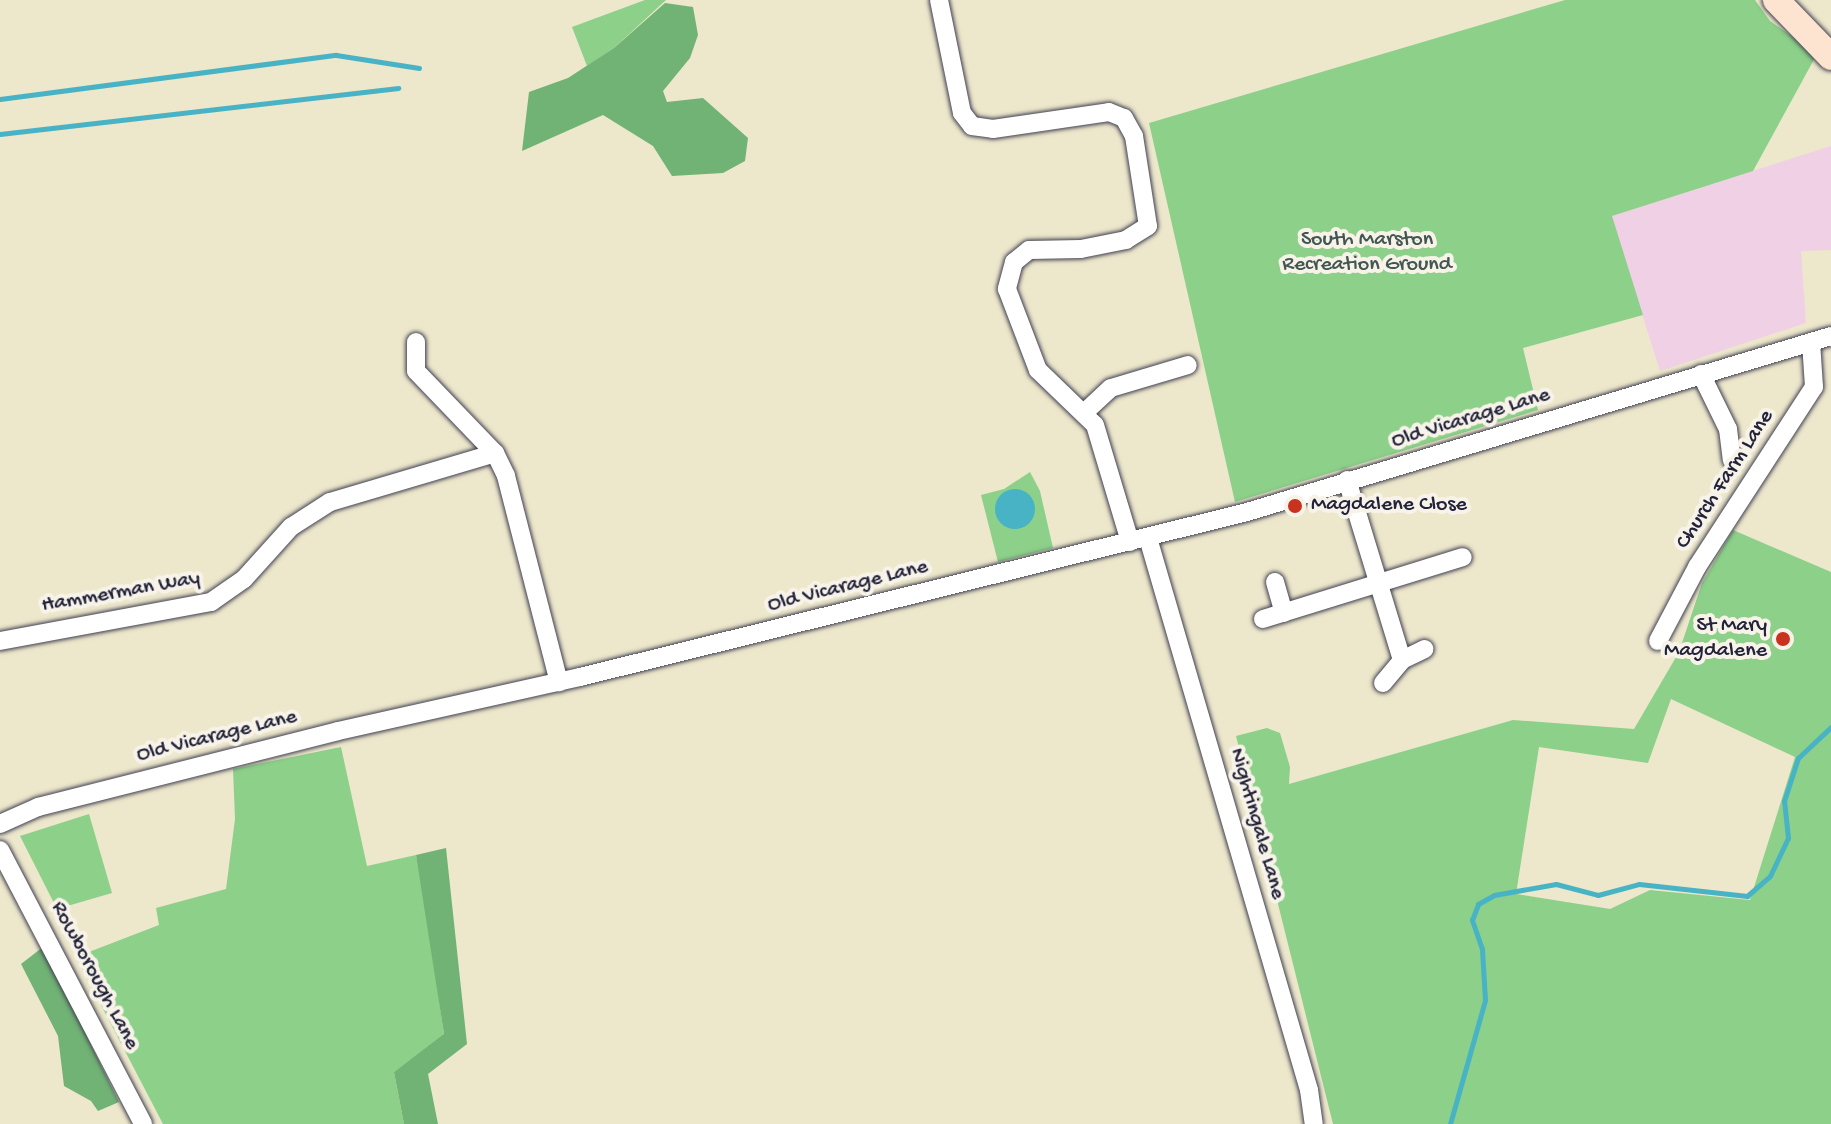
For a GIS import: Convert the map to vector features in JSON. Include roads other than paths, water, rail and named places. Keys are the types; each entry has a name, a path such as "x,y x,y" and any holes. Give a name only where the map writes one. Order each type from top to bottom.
{"street":[{"path":"939,0 962,113 972,126 993,129 1109,112 1124,118 1134,136 1149,209 1144,231 1081,249 1029,250 1008,273 1013,314 1038,370 1056,392 1085,412 1101,439 1139,540"},
{"path":"1776,0 1831,57"},
{"name":"Old Vicarage Lane","path":"0,824 52,803 1139,540 1347,480 1480,446 1701,374 1831,336"},
{"path":"416,342 416,371 495,453 513,494 559,682"},
{"name":"Church Farm Lane","path":"1658,641 1697,567 1814,387 1811,342"},
{"path":"1085,412 1111,388 1188,365"},
{"path":"1701,374 1728,429 1732,460"},
{"name":"Hammerman Way","path":"0,641 211,602 244,579 291,527 330,502 495,453"},
{"path":"1347,480 1402,660"},
{"name":"Nightingale Lane","path":"1139,540 1309,1090 1314,1124"},
{"path":"1263,619 1463,557"},
{"path":"1275,582 1284,613"},
{"path":"1383,683 1402,660 1425,649"},
{"name":"Rowborough Lane","path":"0,850 143,1124"}],"water":[{"path":"1015,489 1029,495 1035,509 1029,523 1015,529 1001,523 995,509 1001,495"}],"waterway":[{"path":"0,99 336,55 419,68"},
{"path":"0,134 398,88"},
{"path":"1450,1124 1485,1000 1482,949 1472,920 1478,904 1494,895 1556,884 1598,895 1639,884 1747,896 1770,876 1788,838 1784,801 1798,758 1831,727"}],"place":[{"name":"Magdalene Close","path":"1295,506"},
{"name":"St Mary Magdalene","path":"1783,639"}],"park label":[{"name":"South Marston Recreation Ground","path":"1367,252"}]}
